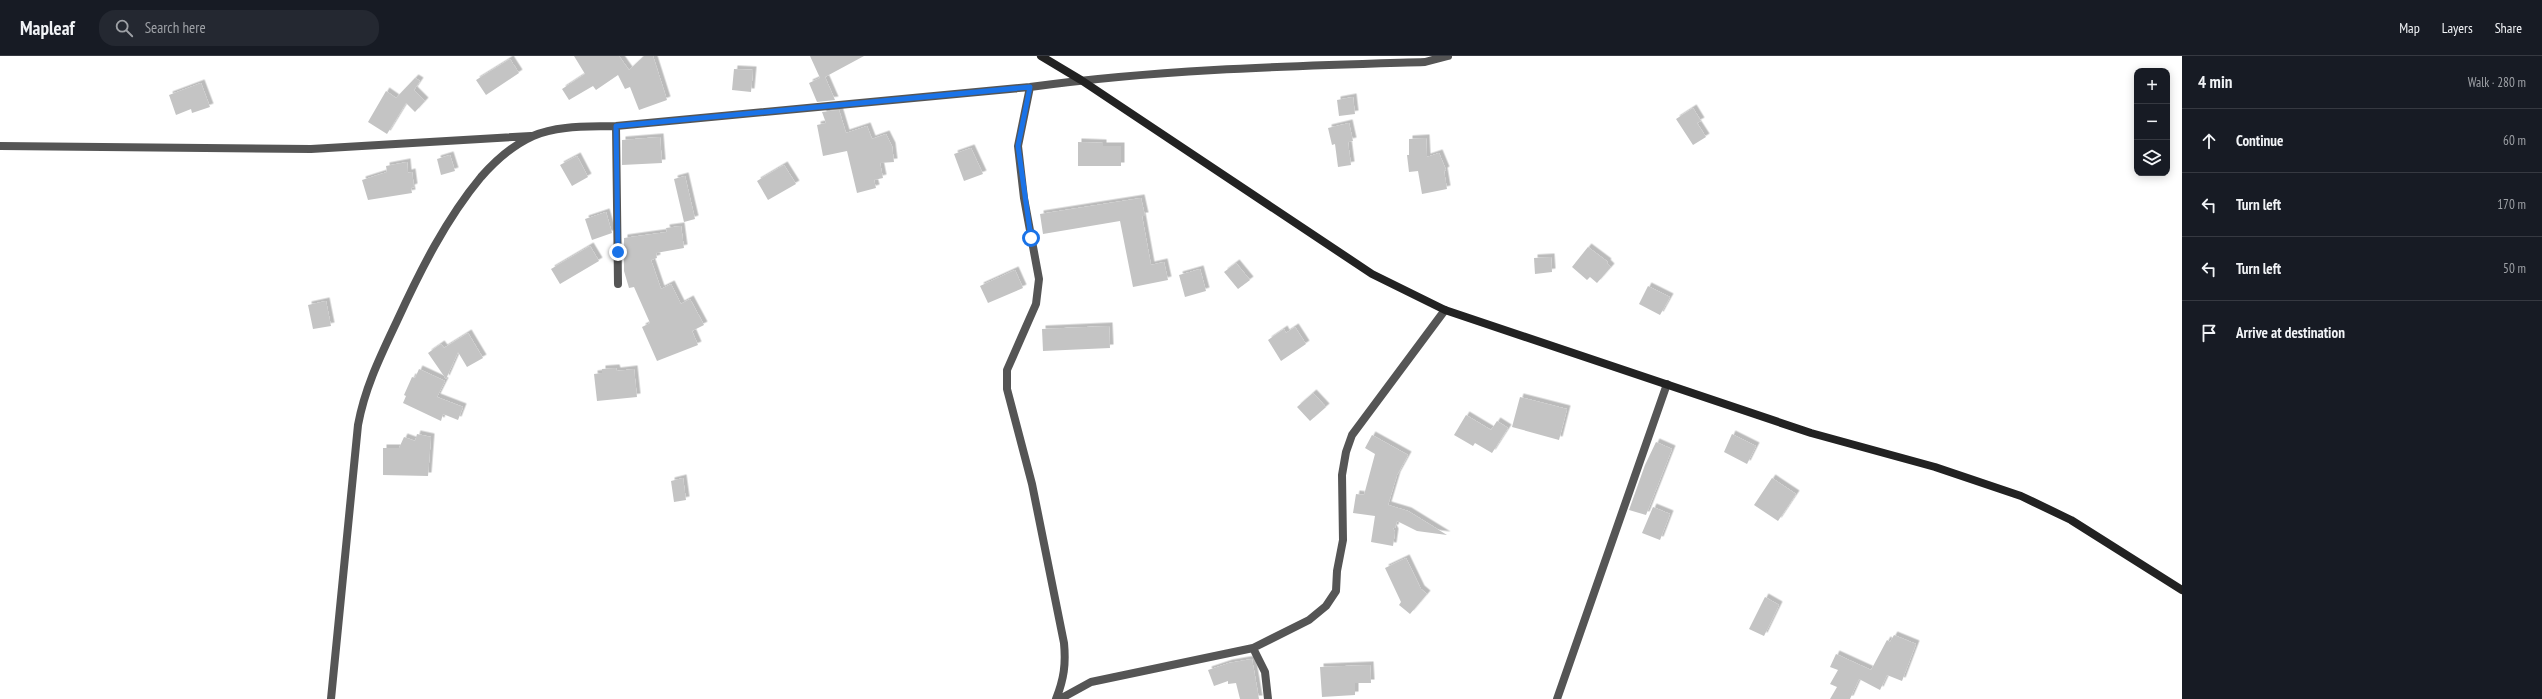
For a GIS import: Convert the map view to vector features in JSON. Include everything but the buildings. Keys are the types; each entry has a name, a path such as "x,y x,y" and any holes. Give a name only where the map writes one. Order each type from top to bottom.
{"street":[{"path":"1041,56 1081,80 1372,274 1445,310 1811,433 1935,467 2021,496 2071,520 2182,590"},
{"path":"0,146 311,149 533,136 557,129 616,126 1030,87 1081,80 1267,67 1425,62 1448,56"},
{"path":"1030,87 1018,146 1024,198 1039,279 1036,304 1008,370 1007,389 1032,484 1064,642 1066,663 1064,680 1056,699"},
{"path":"616,126 618,284"},
{"path":"331,699 358,425 368,384 422,268 451,221 481,177 503,155 533,136"},
{"path":"1060,699 1091,682 1253,648 1309,620 1326,606 1336,591 1337,571 1343,540 1342,475 1346,452 1352,435 1445,310"},
{"path":"1557,699 1667,384"},
{"path":"1253,648 1265,672 1268,699"}],"route":[{"path":"618,252 616,126 1030,87 1018,146 1024,198 1031,238"}]}
